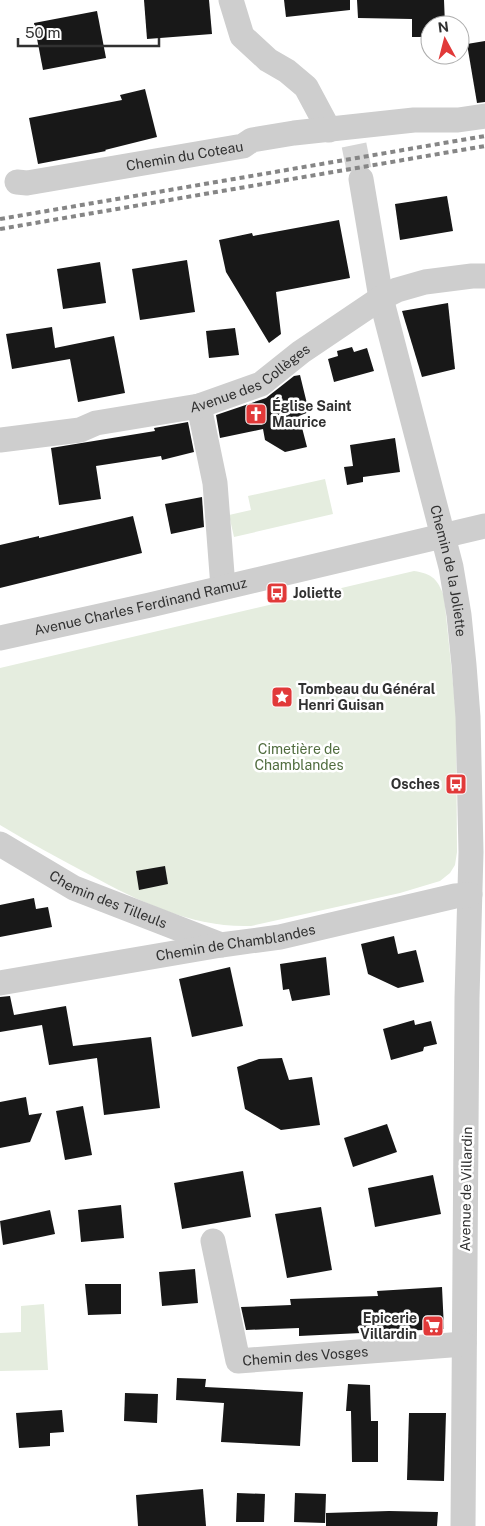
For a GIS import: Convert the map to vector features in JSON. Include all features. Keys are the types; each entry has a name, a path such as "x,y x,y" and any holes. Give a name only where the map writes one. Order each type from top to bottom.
{"street":[{"path":"231,0 234,16 242,36 268,60 287,71 306,87 345,134"},
{"name":"Chemin du Coteau","path":"17,182 27,183 242,146 252,140 294,133 345,134 414,120 458,120 485,116"},
{"path":"361,179 381,298"},
{"name":"Avenue des Collèges","path":"0,440 80,430 96,423 199,406 261,384 301,352 381,298 398,290 425,282 485,276"},
{"name":"Chemin de la Joliette","path":"381,298 444,535 454,586 464,665 478,851"},
{"path":"199,406 216,483 223,587"},
{"name":"Avenue Charles Ferdinand Ramuz","path":"0,638 485,526"},
{"name":"Chemin des Tilleuls","path":"0,844 74,888 222,945"},
{"name":"Avenue de Villardin","path":"463,1526 464,1344 475,1181 470,895 478,851"},
{"name":"Chemin de Chamblandes","path":"0,983 222,945 280,937 455,896 470,895"},
{"name":"Chemin des Vosges","path":"213,1241 238,1361 464,1344"}],"green space":[{"path":"325,479 333,514 234,537 229,515 251,510 248,496"},
{"name":"Cimetière de Chamblandes","path":"414,571 433,578 444,596 456,713 457,852 455,865 450,873 440,881 400,893 251,926 208,923 148,904 128,895 0,825 0,668"},
{"path":"44,1304 48,1370 0,1371 0,1333 21,1332 21,1306"}],"building":[{"path":"144,0 209,0 212,34 147,39"},
{"path":"284,0 350,0 350,10 286,17"},
{"path":"357,0 444,0 445,15 420,15 420,37 412,37 412,19 358,18"},
{"path":"97,11 106,58 43,70 34,23"},
{"path":"485,41 485,102 477,103 470,62 470,44"},
{"path":"145,89 157,137 106,151 38,164 29,118 122,100 120,95"},
{"path":"447,196 453,231 400,240 395,204"},
{"path":"339,220 350,278 276,292 281,334 269,343 226,272 219,240 252,233 253,236"},
{"path":"187,260 195,312 140,320 132,269"},
{"path":"100,262 106,303 63,309 57,269"},
{"path":"448,303 455,369 422,377 402,311"},
{"path":"52,327 55,348 114,336 125,393 78,402 70,359 12,369 6,334"},
{"path":"235,328 239,355 209,358 206,331"},
{"path":"352,347 354,352 367,348 374,371 334,382 328,359 338,356 337,351"},
{"name":"Église Saint Maurice","path":"300,375 309,412 299,416 307,447 285,452 265,440 263,429 220,438 216,415 266,398 294,376"},
{"path":"188,422 194,452 162,460 161,456 96,466 101,499 59,505 51,448 155,431 154,428"},
{"path":"395,438 400,472 363,477 363,482 347,485 344,467 353,466 350,445"},
{"path":"202,497 204,527 171,534 165,504"},
{"path":"133,516 142,553 0,588 0,545"},
{"path":"165,866 168,884 139,890 136,871"},
{"path":"34,898 36,909 48,907 52,927 0,937 0,905"},
{"path":"394,936 398,954 416,950 424,982 398,988 368,974 361,944"},
{"path":"326,957 330,995 292,1001 289,989 283,990 280,964"},
{"path":"230,967 243,1026 192,1037 179,979"},
{"path":"10,996 14,1015 66,1006 73,1046 151,1037 160,1108 104,1115 97,1058 49,1065 42,1025 0,1032 0,997"},
{"path":"414,1020 415,1025 431,1021 437,1044 424,1047 423,1051 391,1060 383,1029"},
{"path":"282,1058 289,1080 312,1077 320,1125 281,1130 245,1109 237,1067 259,1059"},
{"path":"26,1097 29,1115 42,1113 30,1142 0,1148 0,1102"},
{"path":"83,1106 92,1155 65,1160 56,1111"},
{"path":"387,1124 397,1152 353,1167 344,1138"},
{"path":"243,1171 251,1217 182,1229 174,1183"},
{"path":"433,1175 441,1214 375,1227 368,1188"},
{"path":"121,1205 124,1238 81,1242 78,1210"},
{"path":"321,1207 332,1270 287,1278 275,1214"},
{"path":"50,1210 55,1234 3,1245 0,1221"},
{"path":"195,1269 198,1303 162,1306 159,1272"},
{"path":"85,1284 121,1284 121,1314 88,1315"},
{"path":"442,1287 444,1329 299,1336 299,1328 246,1330 241,1307 291,1305 290,1299 378,1296 377,1291"},
{"path":"177,1378 206,1379 205,1387 303,1392 300,1446 221,1442 224,1403 176,1400"},
{"path":"348,1384 370,1385 371,1421 378,1421 378,1462 352,1462 351,1411 346,1411"},
{"path":"125,1393 158,1394 157,1423 124,1421"},
{"path":"62,1410 64,1432 50,1433 50,1446 19,1448 16,1413"},
{"path":"409,1413 446,1413 444,1481 407,1480"},
{"path":"203,1489 206,1526 138,1526 136,1495"},
{"path":"237,1493 265,1494 264,1522 236,1522"},
{"path":"295,1493 326,1494 325,1523 294,1522"},
{"path":"438,1512 437,1526 326,1526 326,1513"}],"tunnel":[{"path":"354,145 361,179"}],"railway":[{"path":"0,219 485,136"},
{"path":"0,229 485,146"}],"place":[{"name":"Église Saint Maurice","path":"256,414"},
{"name":"Joliette","path":"277,593"},
{"name":"Tombeau du Général Henri Guisan","path":"282,697"},
{"name":"Osches","path":"456,784"},
{"name":"Epicerie Villardin","path":"433,1326"}]}
